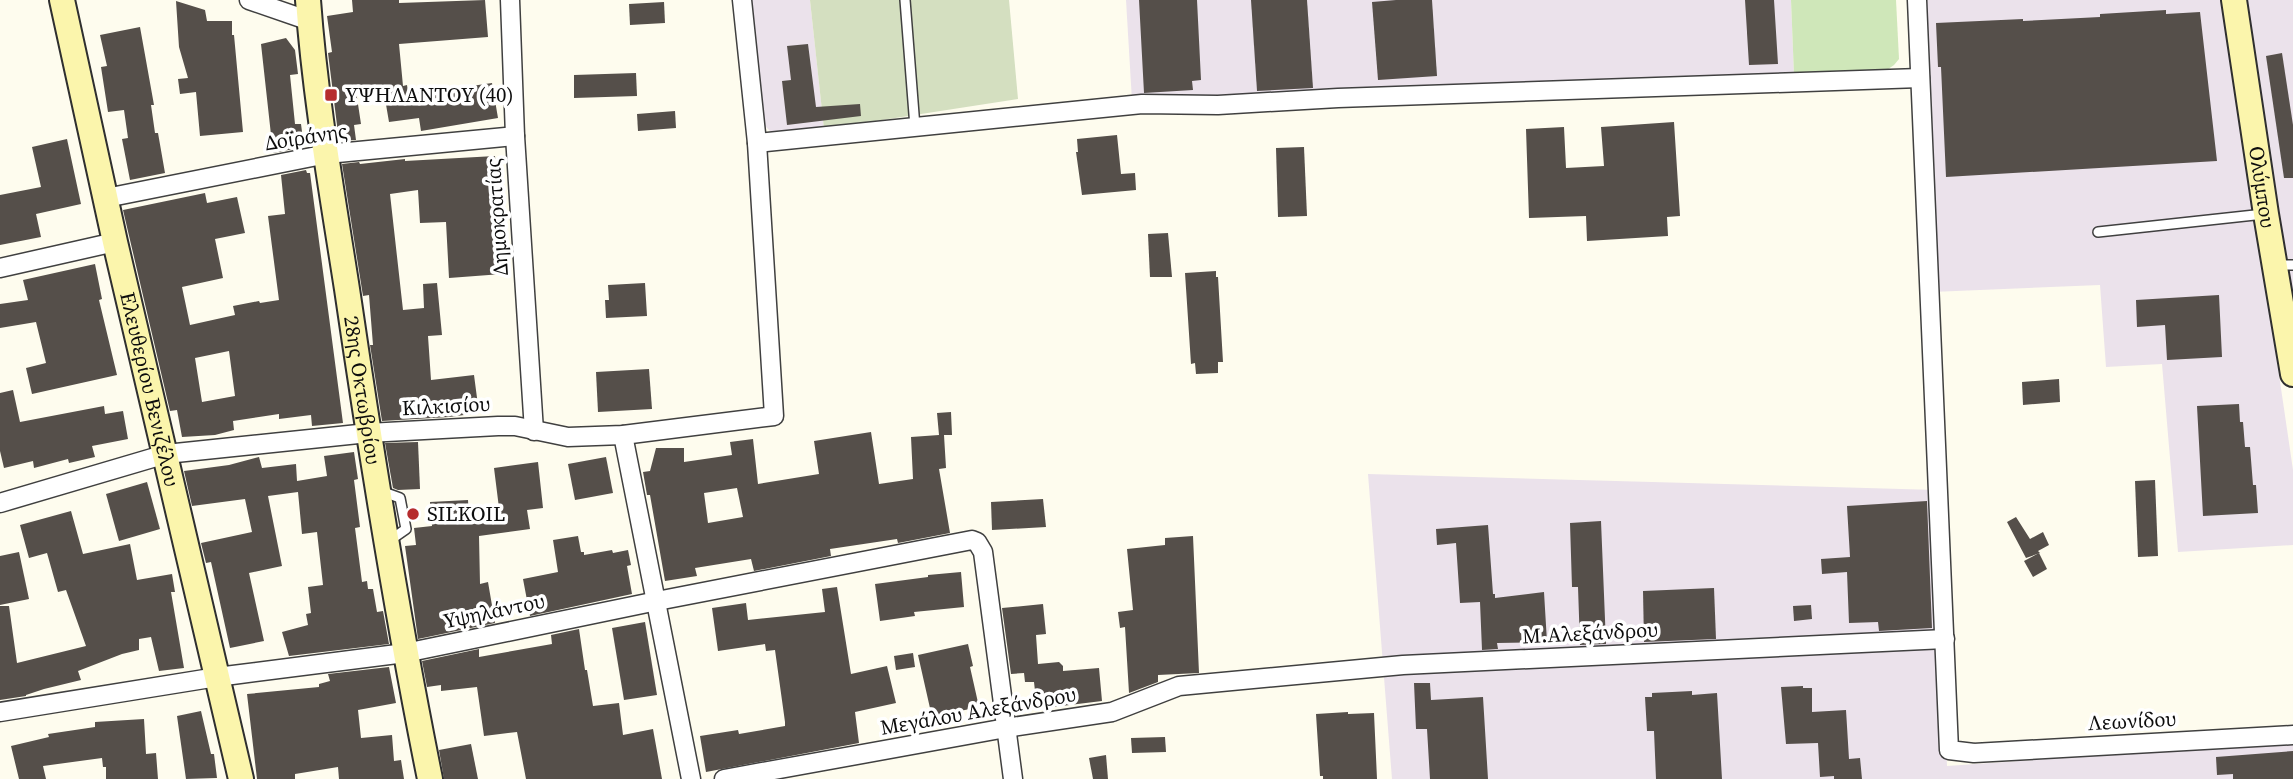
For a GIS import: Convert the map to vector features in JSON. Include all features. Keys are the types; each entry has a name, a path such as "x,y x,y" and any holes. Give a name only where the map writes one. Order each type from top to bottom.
{"main road":[{"name":"Ελευθερίου Βενιζέλου","path":"62,0 115,242 241,779"},
{"name":"Ολύμπου","path":"2234,0 2266,214 2284,265 2293,374"},
{"name":"28ης Οκτωβρίου","path":"309,11 368,433 405,653 430,779"}],"street":[{"path":"249,0 309,11"},
{"name":"Δημοκρατίας","path":"510,0 515,136 534,431"},
{"path":"742,0 757,143 1147,103 1219,105 1338,98 1920,78"},
{"path":"1917,0 1945,639"},
{"name":"Δοϊράνης","path":"106,198 327,154 515,136"},
{"name":"Κιλκισίου","path":"0,503 166,453 368,433 498,426 515,426 568,437 623,435 774,416 757,143"},
{"path":"0,268 115,242"},
{"path":"623,435 691,779"},
{"name":"Υψηλάντου","path":"0,712 217,677 405,653 966,540 977,542 981,546 984,558 1006,728"},
{"name":"Μ.Αλεξάνδρου","path":"1237,680 1403,665 1945,639"},
{"name":"Λεωνίδου","path":"1945,639 1949,750 1974,753 2293,735"},
{"name":"Μεγάλου Αλεξάνδρου","path":"723,779 1006,728 1112,712 1179,686 1237,680"},
{"path":"1006,728 1013,779"}],"lane":[{"path":"905,0 915,127"},
{"path":"2098,232 2266,214"},
{"path":"389,494 400,498 405,529 396,536"}],"shaded area":[{"path":"750,0 810,0 824,129 772,133 759,120"},
{"path":"1126,0 1791,0 1794,75 1132,101"},
{"path":"1920,0 2224,0 2293,470 2293,545 2178,552 2162,364 2106,367 2100,285 1932,292"},
{"path":"2241,0 2293,0 2293,319"},
{"path":"1368,474 1937,490 1947,766 2293,742 2293,779 1392,779"}],"green space":[{"path":"810,0 1009,0 1018,99 824,129"},
{"path":"1791,0 1896,0 1899,59 1884,72 1794,75"}],"building":[{"path":"352,0 399,0 399,3 485,0 488,37 399,44 403,86 407,85 408,93 492,83 498,118 421,131 419,118 389,122 383,87 356,91 361,124 354,125 356,140 339,141 328,53 332,52 327,16 353,12"},
{"path":"1139,0 1197,0 1201,80 1192,81 1193,90 1144,93"},
{"path":"1251,0 1307,0 1313,88 1257,91"},
{"path":"1432,0 1437,76 1378,80 1372,2"},
{"path":"1745,0 1774,0 1778,64 1749,65"},
{"path":"176,1 205,10 207,21 232,21 243,132 200,136 196,92 180,94 178,79 188,78 179,47"},
{"path":"664,2 665,23 630,25 629,4"},
{"path":"2166,10 2166,14 2200,12 2217,161 1946,177 1941,67 1938,67 1936,23 2100,17 2100,14"},
{"path":"140,27 154,105 151,105 155,133 158,133 165,173 130,180 122,139 128,138 124,110 108,112 101,67 107,66 100,35"},
{"path":"286,38 295,50 298,74 290,75 295,124 301,124 304,147 273,153 261,44"},
{"path":"808,44 816,107 860,104 861,116 787,125 782,81 791,80 787,46"},
{"path":"2282,53 2293,125 2293,178 2284,178 2266,56"},
{"path":"636,73 637,96 574,98 574,75"},
{"path":"675,111 676,128 638,131 637,114"},
{"path":"1674,122 1680,216 1667,217 1668,236 1587,241 1586,216 1529,218 1526,129 1564,127 1566,168 1604,166 1601,127"},
{"path":"1117,135 1121,174 1135,173 1136,190 1082,195 1076,152 1077,139"},
{"path":"67,139 81,204 36,214 41,237 0,245 0,195 41,187 32,147"},
{"path":"1304,147 1307,216 1278,217 1276,148"},
{"path":"495,156 499,210 504,210 505,226 500,226 502,274 449,278 446,222 420,223 418,190 390,194 403,310 424,308 423,284 437,283 442,335 428,336 431,380 474,375 479,413 382,421 370,345 373,345 369,295 363,296 342,164"},
{"path":"306,170 310,173 343,423 312,426 311,415 279,419 279,414 233,421 234,430 215,435 182,437 177,410 170,411 123,210 205,193 207,203 237,197 245,233 215,239 223,278 182,287 190,325 235,315 233,306 279,300 268,216 285,214 281,175","holes":["229,351 235,396 202,402 195,358"]},
{"path":"1168,233 1172,277 1150,277 1148,234"},
{"path":"95,264 102,299 99,300 117,375 32,394 26,368 46,363 36,322 0,328 0,304 28,300 23,280"},
{"path":"1216,271 1223,362 1218,362 1218,373 1196,374 1195,363 1191,364 1185,273"},
{"path":"645,283 647,316 606,318 608,285"},
{"path":"2219,295 2222,357 2167,360 2165,325 2137,327 2136,300"},
{"path":"649,369 652,409 598,412 596,372"},
{"path":"2059,379 2060,402 2023,405 2022,382"},
{"path":"13,390 20,422 104,406 105,414 123,411 128,439 92,446 95,457 69,463 68,459 34,468 33,461 4,468 0,451 0,393"},
{"path":"2239,404 2245,447 2250,447 2258,513 2203,516 2197,406"},
{"path":"951,412 952,435 944,435 946,468 939,469 950,533 898,543 897,539 830,549 831,556 754,571 751,559 695,568 697,576 665,581 650,495 647,495 643,472 650,471 656,448 684,448 684,462 732,455 730,442 753,439 758,484 819,474 814,441 871,432 879,484 913,479 911,437 939,435 937,413","holes":["737,488 743,517 708,523 704,493"]},
{"path":"418,442 420,489 393,488 385,443"},
{"path":"354,452 358,479 354,480 360,527 355,528 362,582 367,581 368,589 373,589 377,612 383,611 389,644 289,656 282,632 308,625 306,614 311,613 308,587 323,585 317,532 302,534 298,492 268,496 282,566 249,573 264,641 230,648 211,562 206,563 201,543 252,532 245,499 192,506 184,471 229,465 259,457 262,468 296,464 297,481 327,476 324,456"},
{"path":"606,457 613,493 575,500 568,464"},
{"path":"538,462 543,508 527,510 530,529 479,536 480,584 488,582 495,623 418,639 405,546 416,545 414,528 432,526 430,502 468,500 469,520 500,516 494,468"},
{"path":"2155,480 2158,556 2138,557 2135,481"},
{"path":"147,482 160,529 119,541 106,494"},
{"path":"1043,499 1046,527 992,530 991,502"},
{"path":"1927,501 1932,628 1879,631 1878,622 1849,623 1847,572 1822,574 1821,559 1850,557 1847,506"},
{"path":"71,511 83,554 130,544 137,580 172,574 175,592 171,592 184,668 159,671 151,637 139,639 139,650 78,671 81,680 26,696 0,700 0,606 9,606 17,663 86,646 66,590 58,592 47,553 29,558 20,525"},
{"path":"2016,517 2030,539 2043,532 2049,545 2038,551 2040,553 2026,558 2007,522"},
{"path":"1601,521 1606,644 1580,645 1578,587 1572,587 1570,523"},
{"path":"1488,525 1495,598 1544,592 1547,642 1497,643 1498,649 1482,650 1480,602 1460,603 1456,543 1437,545 1436,529"},
{"path":"578,536 584,555 628,550 631,565 627,566 632,594 530,616 523,579 558,572 553,540"},
{"path":"1193,536 1199,673 1158,675 1158,682 1129,693 1125,627 1120,628 1118,612 1133,610 1127,549 1165,545 1165,538"},
{"path":"19,552 29,599 0,605 0,556"},
{"path":"2039,553 2047,569 2033,577 2024,561"},
{"path":"961,572 964,607 914,612 915,616 880,621 875,584"},
{"path":"837,587 851,674 887,666 896,703 855,712 859,743 706,772 700,736 738,730 739,734 785,726 775,650 766,651 765,644 718,651 712,608 746,603 748,620 825,612 822,589"},
{"path":"1714,588 1716,639 1644,642 1643,591"},
{"path":"1043,604 1046,634 1036,635 1038,664 1059,662 1063,671 1099,668 1102,701 1037,709 1034,682 1025,682 1024,673 1011,674 1002,608"},
{"path":"1811,605 1812,619 1794,621 1793,606"},
{"path":"645,622 657,695 624,700 612,628"},
{"path":"579,629 593,706 619,703 623,735 653,729 662,779 526,779 517,732 484,736 477,687 441,691 441,685 427,687 422,661 479,649 479,657 552,644 551,635"},
{"path":"968,644 979,707 932,717 918,655"},
{"path":"913,653 915,667 896,670 894,656"},
{"path":"389,667 396,703 358,710 361,738 392,735 394,761 401,760 404,779 339,779 338,767 295,774 295,779 257,779 247,694 319,687 319,684 330,681 328,674"},
{"path":"1414,683 1430,683 1431,700 1483,697 1488,779 1430,779 1427,729 1416,729"},
{"path":"1781,687 1812,688 1812,712 1846,710 1849,759 1860,758 1862,779 1820,777 1818,743 1786,744"},
{"path":"1692,691 1692,695 1717,693 1722,779 1656,779 1654,731 1647,731 1645,697 1652,697 1652,693"},
{"path":"201,711 211,754 214,754 217,778 186,779 177,716"},
{"path":"1374,713 1377,779 1323,779 1323,776 1320,776 1316,714"},
{"path":"144,719 146,754 156,753 158,779 106,779 106,767 103,767 102,758 43,766 46,779 19,779 11,746 49,737 48,734 95,727 95,722"},
{"path":"1165,737 1166,752 1132,753 1131,738"},
{"path":"471,744 478,779 444,779 439,750"},
{"path":"2293,751 2293,779 2233,779 2233,774 2217,775 2216,757"},
{"path":"1106,755 1108,779 1093,779 1089,758"}],"place":[{"name":"ΥΨΗΛΑΝΤΟΥ (40)","path":"331,95"},
{"name":"SILKOIL","path":"413,514"}]}
